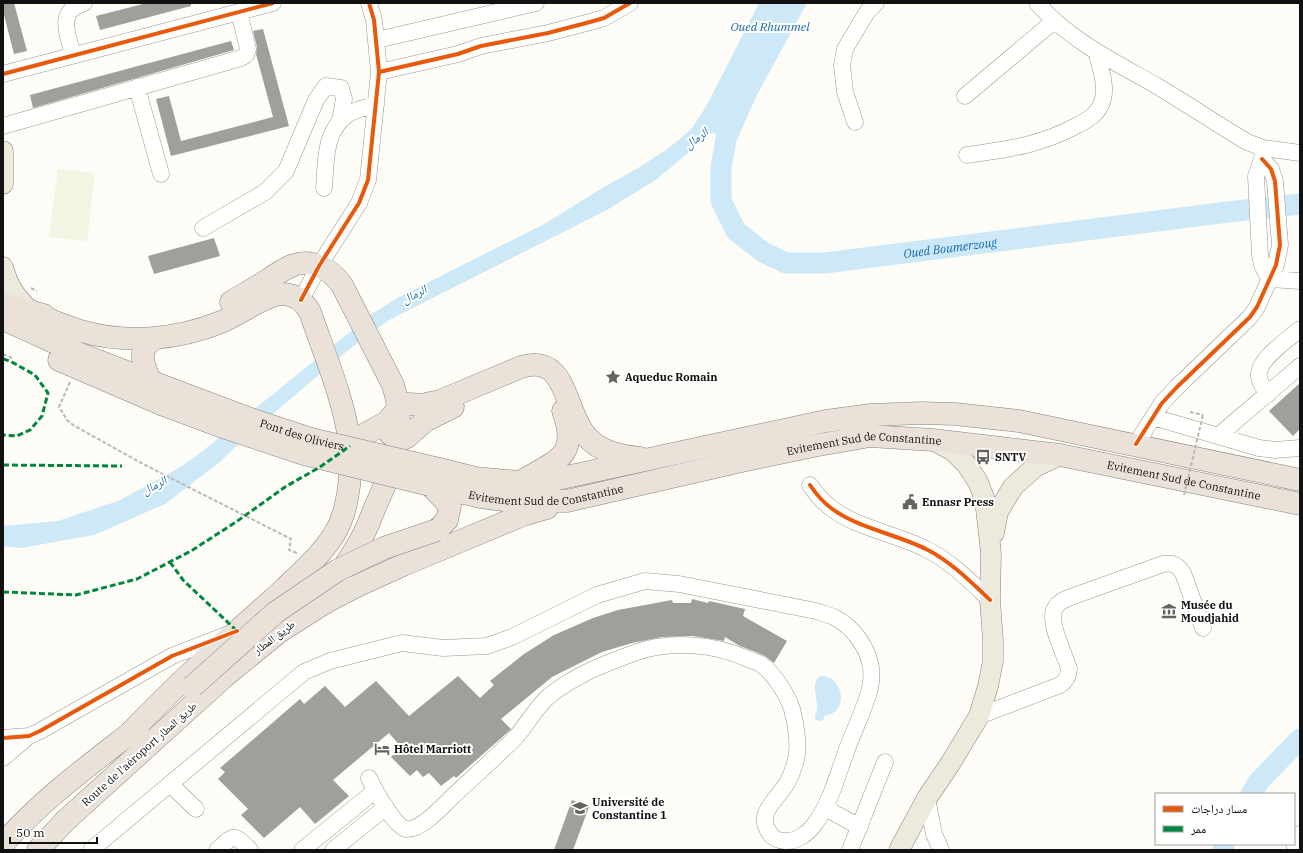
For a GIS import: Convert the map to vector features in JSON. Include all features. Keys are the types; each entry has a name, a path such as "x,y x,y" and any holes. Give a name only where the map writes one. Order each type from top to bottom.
{"highway":[{"path":"3,304 49,317 100,325 117,326 170,324 213,311 293,265 309,263 320,266 332,274 342,285 389,374 399,408 399,438 397,450 386,486 360,541 344,566 326,602"},
{"path":"30,311 55,323 81,332 108,337 156,338 200,330 221,322 260,302 280,294 291,296 305,306 342,404 350,446 349,478 345,506 340,524 314,561 250,621 169,693 127,736"},
{"path":"3,319 160,391"},
{"path":"3,335 77,369 160,391"},
{"path":"156,338 148,343 142,353 142,359 160,391"},
{"path":"350,446 365,434 391,418 399,408 407,404 430,404 521,367 530,364 539,364 547,367 557,376 578,425 587,438 610,452 621,456 654,459"},
{"path":"342,404 358,418 376,428 399,438 405,438 425,421 437,414 520,379 537,377 545,380 552,386 556,393 569,429 568,443 565,450 556,461 519,482"},
{"name":"Pont des Oliviers","path":"160,391 434,477"},
{"name":"Evitement Sud de Constantine","path":"434,477 475,478 519,482 557,479 826,421 871,415 921,413 955,414 1019,421 1136,444 1300,480"},
{"name":"Evitement Sud de Constantine","path":"434,477 481,497 511,501 568,501 737,462 870,436 933,440 1060,455 1300,504"},
{"name":"Route de l'aéroport طريق المطار","path":"3,844 21,823 55,792 192,687 276,612 338,570 384,548 437,530 447,520 450,506 434,477"},
{"path":"349,478 354,483 366,490 373,490 386,486"},
{"name":"طريق المطار","path":"225,676 279,632 326,602 359,584 523,515 568,501"},
{"name":"Route de l'aéroport طريق المطار","path":"38,850 65,821 225,676"}],"main road":[{"path":"3,151 3,184"},
{"path":"3,267 6,279 16,297 30,311"},
{"path":"899,850 927,798 950,764 979,716 988,686 993,661 990,600 991,553 986,500 978,482 967,465 952,451 933,440"},
{"path":"991,553 998,512 1013,487 1035,467 1060,455"}],"street":[{"path":"74,55 66,21 69,11 73,7 84,3"},
{"path":"3,74 272,3"},
{"path":"305,306 320,266 359,203 368,180 379,72 377,40 374,20 369,3"},
{"path":"377,40 536,3"},
{"path":"379,72 458,54 481,46 548,33 590,22 604,18 630,3"},
{"path":"854,122 846,92 842,65 844,49 867,12 876,3"},
{"path":"1037,3 1054,21 1096,51 1248,142 1262,153 1271,169 1275,181 1280,245 1276,265 1260,300 1250,317 1162,403 1136,444"},
{"path":"3,126 242,58 246,55 248,49 239,12"},
{"path":"965,96 1054,21"},
{"path":"967,156 1033,144 1056,136 1090,118 1101,106 1104,98 1104,90 1096,51"},
{"path":"203,228 265,192 286,171 316,100 326,86 341,88 344,99 340,120"},
{"path":"137,87 160,174"},
{"path":"324,188 330,136 340,120 357,110 376,105"},
{"path":"1262,153 1300,153"},
{"path":"1262,153 1257,170 1256,182 1262,265 1269,279"},
{"path":"1269,279 1300,280"},
{"path":"1268,394 1259,379 1260,366 1300,329"},
{"path":"1218,436 1300,366"},
{"path":"1153,417 1264,449 1275,450 1300,448"},
{"path":"810,486 830,508 842,516 913,542 942,558 990,600"},
{"path":"979,716 1065,682 1069,669 1054,624 1053,616 1055,608 1068,598 1163,564 1172,563 1177,565 1183,573 1203,628"},
{"path":"91,850 304,672 330,661 402,643 443,648 487,646 512,637 597,595 645,581 680,584 816,611 835,618 848,628 863,644 871,668 869,690 825,808 814,826 804,835 792,840 773,845 772,836 767,830 764,816 787,783 796,762 798,743 792,709 780,684 761,665 732,652 703,646 673,645 648,648 604,664 565,685 547,698 516,737 432,816 414,828 405,829 397,824 372,784 302,850"},
{"path":"3,738 28,736 40,731 172,656 237,631"},
{"path":"3,758 28,736"},
{"path":"850,850 885,762"},
{"path":"170,784 196,809"},
{"path":"927,798 934,834 941,850"},
{"path":"333,850 386,807"},
{"path":"825,808 860,827"},
{"path":"217,850 229,839 234,837 237,837 250,850"}],"path":[{"path":"3,354 12,358"},
{"path":"77,369 59,406 67,420 73,425 143,464 291,539 289,550 314,561"},
{"path":"1184,495 1202,415 1195,413"}],"green space":[{"path":"58,169 95,173 87,241 49,237"}],"water":[{"name":"Oued Rhummel","path":"759,3 807,3 757,95 731,153 718,148 720,137 713,132 657,179 607,210 389,320 352,347 248,435 220,462 165,504 94,535 21,548 3,546 3,526 58,521 118,501 179,468 199,454 372,314 399,297 546,223 666,150 692,128 708,103"},
{"path":"820,676 828,677 835,682 839,688 841,702 838,709 833,713 825,715 823,720 820,721 816,720 815,718 817,704 815,683"}],"building":[{"path":"3,3 14,3 27,51 14,54 3,11"},
{"path":"147,3 191,3 191,6 100,30 96,16"},
{"path":"263,29 289,126 171,156 156,99 169,96 181,141 273,117 256,54 257,47 253,31"},
{"path":"231,41 234,50 33,108 30,95"},
{"path":"214,238 220,256 154,274 148,256"},
{"path":"1300,383 1300,429 1293,436 1269,411"},
{"path":"692,599 745,609 743,616 787,641 774,663 765,656 738,645 725,637 724,641 693,636 662,637 632,643 602,652 552,677 501,719 511,729 456,778 454,776 441,786 429,773 423,777 417,770 410,776 391,757 401,747 389,733 333,780 349,796 315,824 300,807 264,838 241,815 248,809 218,779 225,772 220,768 300,699 304,704 325,686 345,707 376,681 409,716 458,676 480,698 494,685 490,681 524,654 554,635 593,618 618,610 672,600 673,603 691,603"},
{"path":"572,800 589,807 573,850 554,850"}],"waterway":[{"name":"Oued Boumerzoug","path":"729,123 721,167 721,201 736,231 763,252 786,263 825,263 1300,204"},
{"name":"Oued Boumerzoug","path":"1252,793 1259,781 1300,739"},
{"name":"Oued Boumerzoug","path":"1223,850 1224,845"}],"marked path":[{"path":"3,359 10,361 35,375 48,393 42,416 30,430 17,436 3,435"},
{"path":"3,592 76,595 137,579 191,551 236,522 285,487 320,467 350,446"},
{"path":"3,465 122,466"},
{"path":"170,562 183,580 237,631"}],"cycle path":[{"path":"3,74 273,3"},
{"path":"301,300 319,266 359,203 368,180 379,72 374,20 369,3"},
{"path":"379,72 458,54 481,46 548,33 590,22 604,18 630,3"},
{"path":"1136,444 1162,403 1250,317 1257,307 1276,265 1280,245 1275,181 1271,169 1262,159"},
{"path":"810,485 825,503 841,515 865,526 926,549 943,559 960,572 990,600"},
{"path":"3,738 29,736 40,731 172,656 237,631"}],"place":[{"name":"Aqueduc Romain","path":"613,377"},
{"name":"SNTV","path":"983,457"},
{"name":"Ennasr Press","path":"910,502"},
{"name":"Musée du Moudjahid","path":"1169,611"},
{"name":"Hôtel Marriott","path":"382,749"},
{"name":"Université de Constantine 1","path":"580,808"}],"water label":[{"name":"الرمال","path":"696,138"},
{"name":"الرمال","path":"414,294"},
{"name":"الرمال","path":"154,485"}]}
